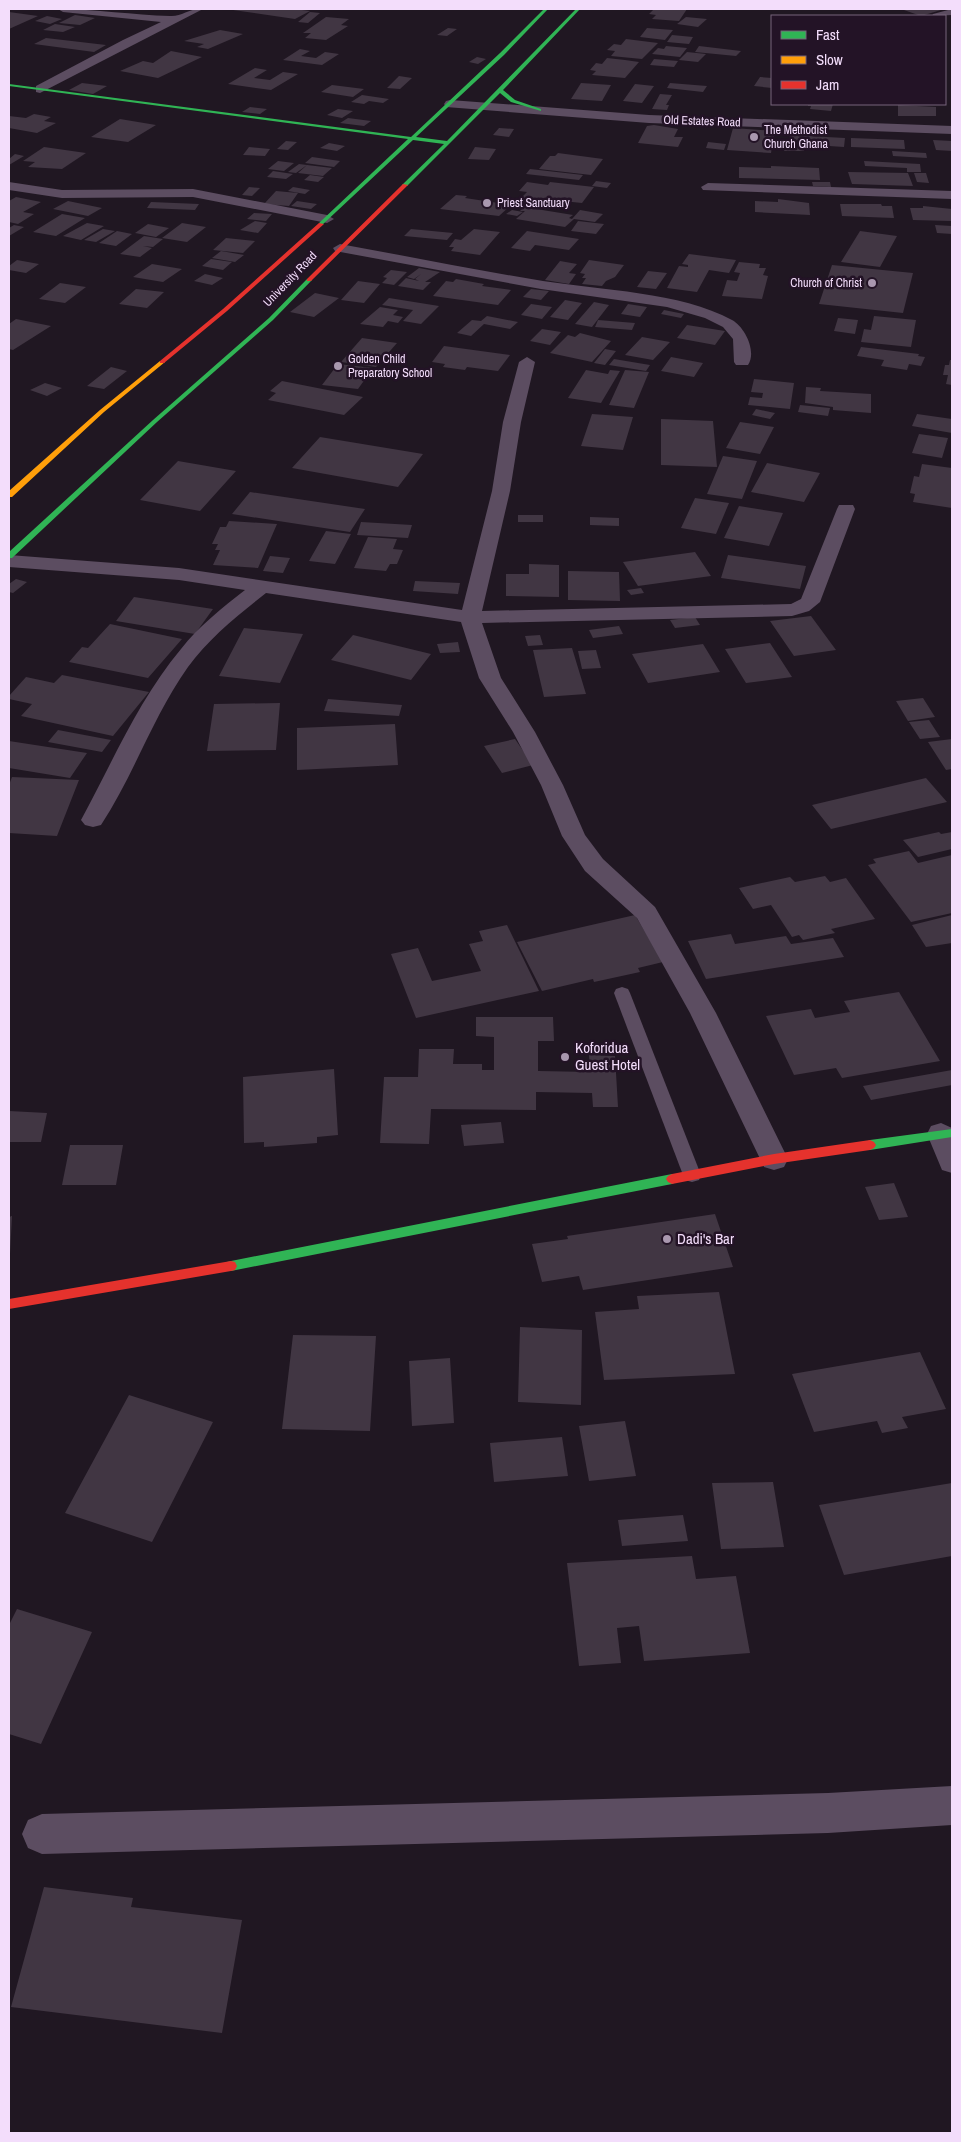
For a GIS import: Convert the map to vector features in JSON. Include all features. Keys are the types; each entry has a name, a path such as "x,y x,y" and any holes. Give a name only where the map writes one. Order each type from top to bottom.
{"main road":[{"name":"University Road","path":"9,495 102,411 225,310 327,219 530,28 546,9"},
{"name":"University Road","path":"9,556 155,421 271,319 340,248 448,143 578,9"},
{"path":"9,85 448,143"},
{"path":"500,90 513,101 540,110"},
{"path":"9,1304 295,1256 774,1159 946,1133"}],"street":[{"path":"63,9 175,20"},
{"path":"40,89 127,42 198,9"},
{"name":"Old Estates Road","path":"450,104 649,119 952,130"},
{"path":"858,112 859,128"},
{"path":"9,186 82,194 193,193 327,219"},
{"path":"708,187 952,195"},
{"path":"340,248 542,285 668,303 710,314 729,324 741,338 742,362"},
{"path":"527,362 512,422 501,491 470,617 490,678 524,732 552,785 574,836 594,865 646,913 703,1013 774,1159"},
{"path":"9,561 179,574 470,617 802,608 810,602 846,509"},
{"path":"93,820 155,704 180,664 219,620 262,586"},
{"path":"946,1133 952,1162"},
{"path":"42,1834 828,1813 952,1805"}],"lane":[{"path":"622,993 692,1175"}],"building":[{"path":"226,9 294,9 310,11 295,19"},
{"path":"654,9 687,9 679,21 652,19 656,15 649,14"},
{"path":"935,9 941,10 918,15 904,10"},
{"path":"9,12 38,16 9,29"},
{"path":"310,12 320,13 308,23 298,22"},
{"path":"75,15 95,18 80,25 59,23"},
{"path":"47,16 62,19 50,24 35,21"},
{"path":"326,17 349,19 341,25 348,26 326,40 305,38 311,33 303,33"},
{"path":"686,17 707,19 698,27 677,24"},
{"path":"55,24 75,27 63,32 43,30"},
{"path":"448,28 457,29 447,36 437,35"},
{"path":"647,28 673,30 665,40 640,37"},
{"path":"220,30 243,34 208,49 197,47 204,44 184,41"},
{"path":"672,35 693,37 689,44 667,42"},
{"path":"46,38 106,45 94,52 34,44"},
{"path":"626,39 658,43 642,59 611,56 615,51 607,50 614,44 621,45"},
{"path":"666,46 687,48 680,57 652,54 658,48 664,49"},
{"path":"699,46 741,51 736,56 695,52"},
{"path":"300,49 310,51 301,56 316,58 325,52 339,54 322,65 283,60"},
{"path":"171,51 202,57 158,78 120,71 143,61 153,63"},
{"path":"687,52 706,54 698,62 679,60"},
{"path":"477,57 486,59 478,64 469,62"},
{"path":"607,58 639,62 625,78 592,75 596,71 590,70 596,63 602,64"},
{"path":"654,59 678,61 674,67 650,65"},
{"path":"255,68 267,70 254,78 270,80 283,72 298,74 271,90 228,84"},
{"path":"399,76 412,78 400,89 387,88"},
{"path":"760,77 771,78 771,88 754,86"},
{"path":"82,83 107,86 93,94 69,90"},
{"path":"581,83 611,85 602,101 571,99"},
{"path":"670,83 707,86 703,92 667,88"},
{"path":"635,84 654,86 642,103 623,101"},
{"path":"332,85 364,89 353,97 321,92"},
{"path":"660,94 672,95 666,105 669,105 667,110 652,109"},
{"path":"362,95 389,99 383,103 369,101 364,104 351,102"},
{"path":"833,105 831,111 810,109 811,106 808,106"},
{"path":"898,105 936,107 936,116 898,116"},
{"path":"250,107 267,109 260,114 242,112"},
{"path":"338,109 353,111 342,118 327,115"},
{"path":"34,114 51,117 44,121 56,123 37,133 9,128 9,116 26,118"},
{"path":"348,118 371,121 364,126 340,123"},
{"path":"120,119 156,125 128,142 91,137"},
{"path":"654,125 678,129 674,137 683,137 678,147 638,143 647,126"},
{"path":"499,128 514,129 509,137 493,135"},
{"path":"733,128 775,131 771,153 727,150"},
{"path":"790,135 845,138 844,147 799,144 800,141 789,140"},
{"path":"851,138 904,140 905,149 851,147"},
{"path":"933,140 952,141 952,151 936,150"},
{"path":"286,141 297,142 288,150 277,149"},
{"path":"708,142 726,144 724,150 706,148"},
{"path":"329,143 345,146 337,151 320,148"},
{"path":"44,147 86,153 62,169 28,167 35,162 23,161"},
{"path":"249,147 270,149 265,156 243,155"},
{"path":"475,147 496,149 489,160 468,159"},
{"path":"784,147 803,148 804,151 784,151"},
{"path":"892,151 926,153 927,158 893,156"},
{"path":"558,153 603,159 591,175 539,169 550,156 555,156"},
{"path":"15,154 24,156 9,165 9,159"},
{"path":"312,157 340,161 334,167 305,163"},
{"path":"278,161 294,163 284,171 268,169"},
{"path":"864,161 920,164 921,172 907,172 907,168 865,166"},
{"path":"299,164 307,165 296,173 288,172"},
{"path":"307,165 332,168 323,176 298,173"},
{"path":"771,166 819,168 820,180 739,178 739,167 771,168"},
{"path":"530,169 583,175 579,180 526,174"},
{"path":"273,171 293,174 286,179 267,177"},
{"path":"848,172 908,173 913,186 852,184"},
{"path":"914,173 926,173 929,183 917,182"},
{"path":"310,175 324,177 318,182 304,180"},
{"path":"596,181 611,183 607,188 592,186"},
{"path":"527,182 548,185 550,182 594,187 582,203 553,200 552,202 521,198 527,192 519,191"},
{"path":"812,182 830,182 831,187 813,186"},
{"path":"249,187 260,188 252,196 242,195"},
{"path":"293,187 310,190 305,194 288,191"},
{"path":"276,191 298,193 289,206 264,204"},
{"path":"456,195 511,205 499,216 440,209"},
{"path":"16,197 41,202 23,212 34,214 18,224 9,222 9,201"},
{"path":"778,199 809,203 810,215 755,212 755,201 778,202"},
{"path":"68,201 102,208 88,216 53,209"},
{"path":"297,201 317,204 311,209 291,206"},
{"path":"151,202 199,204 195,210 147,208"},
{"path":"840,204 881,204 882,206 892,206 894,218 842,216"},
{"path":"923,206 952,209 952,225 951,221 913,220 910,208 923,208"},
{"path":"524,207 573,215 569,218 572,219 580,210 603,214 595,222 574,219 565,227 516,219 525,211 520,211"},
{"path":"512,210 523,212 517,216 506,214"},
{"path":"254,213 272,214 266,221 247,219"},
{"path":"62,214 85,218 56,236 33,232"},
{"path":"255,221 267,223 258,233 240,230"},
{"path":"578,221 604,224 596,234 571,231"},
{"path":"87,223 104,226 81,240 63,236"},
{"path":"182,223 206,227 187,242 162,238"},
{"path":"148,224 169,228 156,237 135,233"},
{"path":"14,225 24,227 9,236 9,228"},
{"path":"935,225 952,226 952,234 937,233"},
{"path":"103,229 115,231 96,242 84,240"},
{"path":"411,229 453,233 447,240 404,236"},
{"path":"474,229 500,232 480,255 451,251 454,247 449,247 455,239 461,240"},
{"path":"117,231 132,234 116,246 99,243"},
{"path":"527,231 579,239 569,250 535,245 530,251 511,248"},
{"path":"860,231 897,236 880,267 841,262"},
{"path":"144,236 163,239 153,247 143,246 152,248 140,257 120,254"},
{"path":"226,238 255,241 243,253 213,250"},
{"path":"221,251 244,255 235,262 212,258"},
{"path":"689,254 736,260 729,273 709,270 697,292 667,288 679,266 688,267 688,265 682,264"},
{"path":"211,259 232,262 223,270 202,266"},
{"path":"17,260 39,264 26,273 9,270 9,266"},
{"path":"589,260 624,265 615,277 606,281 602,286 582,284 586,278 582,278 585,274 580,273"},
{"path":"560,261 577,264 569,273 576,274 569,284 545,280"},
{"path":"739,262 760,264 759,268 766,268 763,275 768,276 762,299 722,296 727,280 737,281 740,273 734,272"},
{"path":"152,264 182,269 163,282 133,277"},
{"path":"832,265 913,273 903,313 819,304"},
{"path":"419,268 440,272 425,282 431,282 423,290 398,286 406,278 419,281 415,279 421,274 414,279 407,277"},
{"path":"391,270 407,272 394,285 382,283 387,278 383,277"},
{"path":"648,271 667,273 656,289 637,287"},
{"path":"205,274 223,278 212,285 194,281"},
{"path":"456,279 484,284 482,286 511,290 498,305 433,296 446,281 453,282"},
{"path":"358,281 380,284 364,303 341,300"},
{"path":"60,283 86,287 65,303 39,299"},
{"path":"136,289 164,292 147,308 119,304"},
{"path":"531,289 549,291 541,300 523,297"},
{"path":"315,293 339,298 314,317 290,312"},
{"path":"389,298 439,306 421,324 403,321 413,310 382,305"},
{"path":"565,300 582,303 568,320 550,317"},
{"path":"594,302 609,305 592,327 575,324"},
{"path":"531,304 552,307 542,319 521,315"},
{"path":"628,304 647,307 640,317 621,314"},
{"path":"380,307 398,310 393,315 403,317 398,323 388,321 383,327 360,324"},
{"path":"664,310 684,314 681,318 661,314"},
{"path":"487,316 518,322 510,329 484,324 471,336 457,333 472,320 481,321"},
{"path":"874,316 916,320 911,347 861,342 864,329 871,330"},
{"path":"838,318 858,320 855,334 834,331"},
{"path":"16,319 51,326 13,350 9,349 9,324"},
{"path":"598,320 635,323 632,330 595,327"},
{"path":"687,325 725,331 715,345 677,338"},
{"path":"542,329 561,332 550,345 530,341"},
{"path":"580,333 611,341 592,362 550,353 568,335 575,337"},
{"path":"642,337 670,342 653,360 625,355"},
{"path":"362,338 397,343 376,367 341,362"},
{"path":"444,346 510,355 498,371 467,367 465,370 443,367 445,364 432,362"},
{"path":"861,347 919,354 918,356 925,357 921,366 909,364 907,370 881,366 884,360 857,356"},
{"path":"605,349 616,351 605,365 594,363"},
{"path":"671,357 703,363 694,377 661,371"},
{"path":"614,359 650,365 646,371 609,365"},
{"path":"950,360 952,360 952,385 946,384 948,375 943,375 945,365 949,365"},
{"path":"338,364 373,368 358,389 322,385"},
{"path":"111,367 127,371 104,389 87,386"},
{"path":"586,370 608,374 610,370 620,371 601,403 568,398"},
{"path":"625,370 649,372 634,408 609,405"},
{"path":"754,379 794,383 790,409 748,405 750,397 762,398 763,393 751,392"},
{"path":"282,381 363,397 344,415 268,400 276,393 270,391"},
{"path":"45,383 62,388 47,396 30,390"},
{"path":"806,387 821,388 820,391 871,394 871,413 833,410 833,407 805,403"},
{"path":"800,405 830,408 828,416 798,412"},
{"path":"756,409 775,413 770,419 752,415"},
{"path":"592,414 633,417 623,450 581,446"},
{"path":"917,414 952,419 952,433 912,426"},
{"path":"661,419 713,421 717,467 661,465"},
{"path":"740,422 774,427 760,454 726,448"},
{"path":"919,434 948,438 942,458 912,453"},
{"path":"320,437 423,454 398,487 292,468"},
{"path":"723,456 757,461 742,499 707,494"},
{"path":"178,461 236,471 200,511 140,500"},
{"path":"767,463 820,473 804,502 751,492"},
{"path":"922,464 952,468 952,508 913,502 915,494 910,493 914,476 919,477"},
{"path":"250,492 365,509 350,532 232,514"},
{"path":"695,498 729,503 716,534 681,528"},
{"path":"739,506 783,513 769,546 724,538"},
{"path":"518,515 543,515 543,522 518,522"},
{"path":"590,517 619,518 619,526 590,525"},
{"path":"229,521 277,524 258,568 213,565 220,550 215,550 218,544 212,544 220,527 226,527"},
{"path":"361,522 412,525 408,538 357,535"},
{"path":"326,531 351,534 335,564 309,561"},
{"path":"368,537 397,539 393,549 403,550 397,564 390,564 386,571 354,568"},
{"path":"695,552 711,576 638,586 623,562"},
{"path":"728,555 806,566 800,589 721,578"},
{"path":"270,556 290,558 283,573 263,571"},
{"path":"529,564 559,565 559,597 506,596 506,574 529,574"},
{"path":"568,571 619,572 620,601 568,600"},
{"path":"16,579 27,582 13,593 9,592 9,584"},
{"path":"415,581 460,583 458,594 413,591"},
{"path":"641,588 644,593 631,595 627,590"},
{"path":"134,597 213,609 195,634 116,621"},
{"path":"811,616 836,650 794,656 770,621"},
{"path":"695,617 700,625 675,628 670,620"},
{"path":"110,624 182,639 148,678 69,662 82,647 88,648"},
{"path":"619,626 623,634 593,638 589,630"},
{"path":"244,628 303,634 280,683 219,676"},
{"path":"353,635 431,654 411,680 331,660"},
{"path":"540,635 543,645 528,646 525,636"},
{"path":"458,642 460,652 440,653 437,644"},
{"path":"770,643 792,677 746,683 725,649"},
{"path":"703,644 720,672 648,683 632,654"},
{"path":"572,648 586,694 544,697 533,650"},
{"path":"596,650 601,668 582,669 578,651"},
{"path":"62,675 149,692 113,736 21,716 32,704 9,699 9,696 26,677 54,683"},
{"path":"923,698 935,717 908,721 896,701"},
{"path":"328,699 402,705 399,716 324,711"},
{"path":"280,703 276,750 207,751 214,704"},
{"path":"929,720 940,737 920,739 909,722"},
{"path":"395,724 398,765 297,770 297,728"},
{"path":"58,730 111,740 102,752 48,742"},
{"path":"515,739 533,765 502,773 484,746"},
{"path":"952,739 952,769 946,770 928,742"},
{"path":"9,741 87,753 70,778 9,768"},
{"path":"12,777 79,780 57,836 9,833 9,785"},
{"path":"926,778 947,802 831,829 812,805"},
{"path":"939,832 941,834 952,832 952,849 918,857 903,840"},
{"path":"909,851 918,863 952,855 952,913 911,922 868,865 876,863 873,859"},
{"path":"825,876 830,882 846,878 875,919 831,929 835,933 803,940 799,935 792,937 771,905 753,909 739,888 790,877 795,882"},
{"path":"635,915 663,962 638,968 640,972 594,982 593,979 542,991 517,942"},
{"path":"952,915 952,943 926,947 912,925"},
{"path":"507,925 539,991 416,1018 391,954 418,948 432,981 481,971 469,944 483,941 479,931"},
{"path":"731,934 735,944 786,936 791,944 833,938 844,957 706,979 688,941"},
{"path":"899,992 940,1061 842,1078 836,1068 794,1075 766,1016 811,1009 815,1018 850,1012 844,1001"},
{"path":"476,1017 553,1017 554,1041 538,1041 538,1071 590,1072 589,1055 615,1056 618,1107 593,1107 592,1093 536,1092 536,1110 431,1109 429,1144 380,1143 384,1077 418,1077 419,1049 454,1049 453,1064 482,1064 482,1070 494,1070 494,1037 476,1036"},
{"path":"334,1069 338,1135 317,1137 317,1143 264,1147 264,1142 244,1143 243,1077"},
{"path":"952,1070 952,1085 871,1100 863,1086"},
{"path":"9,1111 47,1113 41,1142 9,1142"},
{"path":"501,1122 504,1143 464,1146 461,1125"},
{"path":"70,1145 123,1145 116,1185 62,1185"},
{"path":"894,1183 908,1217 879,1220 865,1187"},
{"path":"715,1214 733,1267 583,1290 579,1276 542,1282 532,1244 568,1239 567,1236"},
{"path":"12,1216 10,1254 9,1254 9,1217"},
{"path":"719,1292 735,1374 604,1380 595,1312 639,1309 637,1296"},
{"path":"520,1327 582,1330 581,1405 518,1402"},
{"path":"293,1335 376,1336 370,1431 282,1429"},
{"path":"920,1352 946,1409 902,1417 908,1428 882,1433 877,1421 814,1432 792,1374"},
{"path":"450,1358 454,1423 412,1426 409,1361"},
{"path":"129,1395 213,1422 152,1542 65,1513"},
{"path":"625,1421 636,1476 589,1481 579,1426"},
{"path":"562,1437 568,1476 494,1482 490,1443"},
{"path":"773,1482 784,1547 721,1549 712,1483"},
{"path":"952,1483 952,1556 844,1575 819,1505"},
{"path":"683,1515 688,1541 622,1546 618,1520"},
{"path":"692,1556 696,1579 736,1576 750,1653 644,1661 639,1626 617,1628 621,1663 579,1666 567,1563"},
{"path":"17,1609 92,1632 41,1744 9,1734 9,1625"},
{"path":"44,1887 133,1898 131,1907 242,1920 222,2033 11,2007"}],"traffic: fast":[{"path":"321,224 502,54 546,9"},
{"path":"405,185 465,127 578,9"},
{"path":"9,85 448,143"},
{"path":"500,90 513,101 539,110"},
{"path":"9,556 155,421 271,319 309,280"},
{"path":"870,1145 952,1133"},
{"path":"231,1266 672,1179"}],"traffic: slow":[{"path":"9,495 102,411 162,362"}],"traffic: jam":[{"path":"309,280 405,185"},
{"path":"162,362 225,310 321,224"},
{"path":"672,1179 774,1159 870,1145"},
{"path":"9,1304 231,1266"}],"place":[{"name":"The Methodist Church Ghana","path":"754,137"},
{"name":"Priest Sanctuary","path":"487,203"},
{"name":"Church of Christ","path":"872,283"},
{"name":"Golden Child Preparatory School","path":"338,366"},
{"name":"Koforidua Guest Hotel","path":"565,1057"},
{"name":"Dadi's Bar","path":"667,1239"}]}
